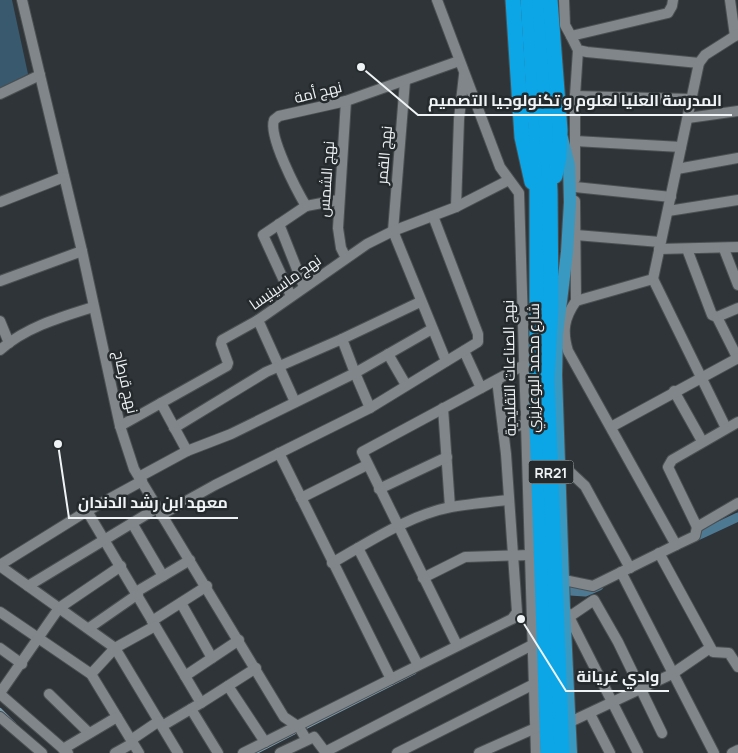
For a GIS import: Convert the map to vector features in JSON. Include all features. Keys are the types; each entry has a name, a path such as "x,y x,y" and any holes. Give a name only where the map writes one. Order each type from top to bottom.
{"highway":[{"name":"شارع محمد البوعزيزي","path":"513,0 522,138 537,205"},
{"name":"شارع محمد البوعزيزي","path":"528,0 537,145 536,424 541,725 537,752"},
{"name":"شارع محمد البوعزيزي","path":"540,0 550,192 551,307 547,380 556,458 563,611 562,753"},
{"name":"شارع محمد البوعزيزي","path":"550,0 560,130 559,157 550,192"}],"main road":[{"path":"560,130 566,149 570,179 567,252 557,334 556,458 564,580 563,611 571,753"}],"street":[{"name":"نهج قرطاج","path":"22,0 82,252 120,426 132,464 159,512 207,586 284,717 302,732 316,738 325,753"},
{"name":"نهج الصناعات التقليدية","path":"436,0 464,74 476,98 500,167 516,187 521,206 529,555 539,641 534,684 541,725"},
{"path":"564,0 565,25 578,50 575,96 576,301 564,322 565,340 568,351 676,545"},
{"path":"571,36 668,13 672,6 672,0"},
{"path":"726,428 653,279 699,62 704,55 736,35 730,0"},
{"path":"578,50 699,62"},
{"name":"نهج أمة","path":"306,206 292,182 273,131 274,120 279,116 346,101 459,61"},
{"path":"456,207 459,119 464,74"},
{"path":"0,94 40,75"},
{"name":"نهج القمر","path":"393,231 405,81"},
{"path":"575,96 691,99"},
{"name":"نهج الشمس","path":"346,101 338,200 339,240 346,258"},
{"path":"688,118 738,111"},
{"path":"575,141 681,147"},
{"path":"677,170 738,158"},
{"path":"0,202 64,177"},
{"name":"نهج ماسينيسا","path":"161,403 227,366 228,363 220,344 222,340 258,320 346,258 393,231 456,207 509,180"},
{"path":"575,187 671,197"},
{"path":"291,296 263,239 264,233 306,206 338,200"},
{"path":"668,211 738,200"},
{"path":"28,586 132,523 159,512 370,408 474,346 479,339 433,216"},
{"path":"278,224 304,286"},
{"path":"393,231 420,302 446,361"},
{"path":"576,235 687,250 738,247"},
{"path":"724,249 738,285"},
{"path":"611,427 674,391 738,358 735,346 717,317 712,315 687,250"},
{"path":"0,282 82,252"},
{"path":"576,301 653,279"},
{"path":"174,428 278,366 342,339 420,302"},
{"path":"0,350 9,343 52,320 93,307"},
{"path":"717,317 738,308"},
{"path":"258,320 296,402"},
{"path":"0,321 9,343"},
{"path":"178,753 115,648 0,566 187,451 231,434 355,373 432,328"},
{"path":"342,339 370,408"},
{"path":"464,351 481,388"},
{"path":"388,354 406,385"},
{"path":"457,645 362,454 364,449 524,365"},
{"path":"280,753 302,732 418,665 514,616 517,603 503,430 497,380"},
{"path":"674,391 702,441"},
{"path":"120,426 161,403 187,451"},
{"path":"443,408 450,508"},
{"path":"564,580 593,586 694,537 697,527 668,467 672,460 738,422"},
{"path":"503,430 526,424"},
{"path":"279,453 391,680"},
{"path":"379,489 447,457"},
{"path":"556,458 589,493 626,570 672,674 714,753"},
{"path":"301,498 367,465"},
{"path":"332,563 398,527 450,508 508,500"},
{"path":"697,527 738,503"},
{"path":"87,511 185,676 196,706 218,753"},
{"path":"132,523 163,576"},
{"path":"358,548 418,665"},
{"path":"660,553 710,648 716,654 729,653 738,668"},
{"path":"423,578 466,557 529,555"},
{"path":"89,628 137,593 190,560"},
{"path":"117,717 89,733 66,751 0,694 59,608 121,566"},
{"path":"91,674 115,648 154,624 207,586"},
{"path":"593,586 594,600 662,733"},
{"path":"594,600 563,611 638,753"},
{"path":"180,604 212,658"},
{"path":"0,612 91,674 138,753"},
{"path":"185,676 239,640"},
{"path":"325,753 539,641"},
{"path":"0,648 22,664"},
{"path":"570,722 672,674 710,648"},
{"path":"115,753 160,724 196,706 256,668"},
{"path":"398,753 534,684"},
{"path":"228,686 266,742"},
{"path":"49,694 89,733"},
{"path":"590,714 610,753"},
{"path":"1,720 42,753"},
{"path":"479,753 541,725"},
{"path":"244,753 266,742 302,732"}],"shaded area":[{"path":"0,0 12,0 28,74 0,88"}],"waterway":[{"path":"691,539 738,517"},
{"path":"570,591 585,592 599,586"},
{"path":"514,623 521,619"},
{"path":"304,729 415,673"},
{"path":"0,709 15,724"},
{"path":"256,753 299,731"}],"place":[{"name":"المدرسة العليا لعلوم و تكنولوجيا التصميم","path":"361,67"},
{"name":"معهد ابن رشد الدندان","path":"58,444"},
{"name":"وادي غريانة","path":"521,619"}]}
